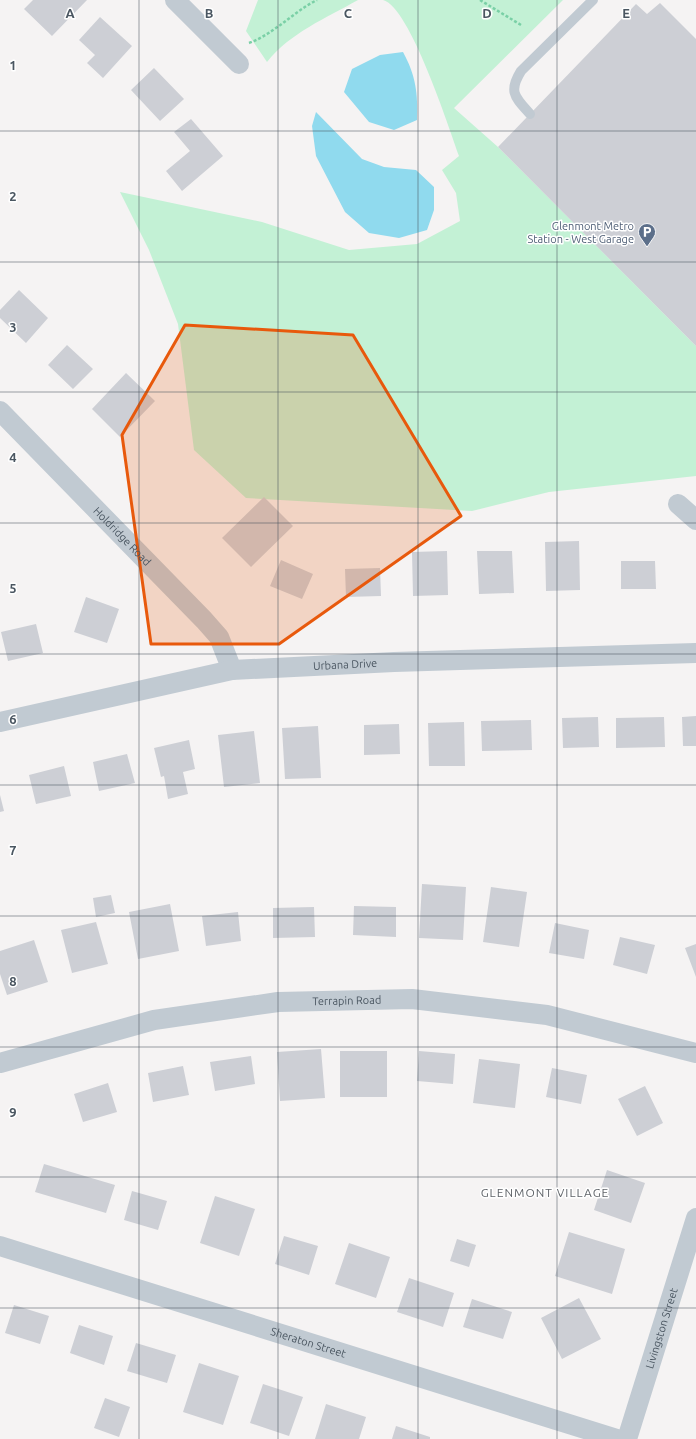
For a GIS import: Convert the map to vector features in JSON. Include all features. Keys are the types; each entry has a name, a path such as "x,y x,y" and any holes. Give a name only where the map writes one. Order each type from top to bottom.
{"street":[{"path":"175,0 239,64"},
{"name":"Holdridge Road","path":"0,411 204,620 219,637 232,670"},
{"path":"678,504 696,520"},
{"name":"Urbana Drive","path":"0,722 232,670 394,662 696,653"},
{"name":"Terrapin Road","path":"0,1063 154,1020 278,1002 412,999 546,1015 696,1052"},
{"name":"Livingston Street","path":"627,1439 696,1218"},
{"name":"Sheraton Street","path":"0,1246 618,1439"}],"lane":[{"path":"530,114 515,96 514,83 522,71 593,0"}],"path":[{"path":"218,44 248,43 259,39 290,16 318,0"},
{"path":"480,0 521,26"}],"highlighted area":[{"path":"185,325 353,335 461,516 279,644 151,644 122,435"}],"green space":[{"path":"258,0 358,0 297,34 267,62 246,31"},
{"path":"383,0 563,0 454,108 498,147 696,346 696,476 549,492 472,511 246,498 194,450 178,324 149,250 120,192 262,222 349,250 417,244 460,221 456,193 442,170 459,156 438,96 416,45 405,23 394,8"}],"water":[{"path":"403,52 411,69 415,85 417,120 394,130 369,122 344,92 352,69 380,55"},
{"path":"316,112 362,159 384,167 416,170 434,187 434,210 427,230 399,238 369,233 345,212 316,156 312,126"}],"building":[{"path":"33,0 87,0 52,36 24,9"},
{"name":"Glenmont Metro Station - West Garage","path":"660,3 696,39 696,346 498,147 636,4 647,14"},
{"path":"100,17 132,46 103,78 87,63 95,55 79,40"},
{"path":"154,68 184,99 160,121 131,90"},
{"path":"191,119 223,156 182,191 166,171 190,151 174,132"},
{"path":"19,290 48,318 26,343 0,318 0,310"},
{"path":"67,345 93,369 73,389 48,365"},
{"path":"126,373 155,401 120,437 92,409"},
{"path":"264,497 293,526 251,567 222,538"},
{"path":"579,541 580,590 546,591 545,542"},
{"path":"447,551 448,595 413,596 412,552"},
{"path":"477,551 512,551 514,593 479,594"},
{"path":"281,560 313,574 302,599 270,586"},
{"path":"621,561 655,561 656,589 621,589"},
{"path":"380,568 381,596 346,597 345,569"},
{"path":"86,597 119,609 107,643 74,632"},
{"path":"36,624 43,653 8,661 1,632"},
{"path":"696,716 696,746 683,746 682,717"},
{"path":"598,717 599,747 563,748 562,718"},
{"path":"664,717 665,747 616,748 616,718"},
{"path":"531,720 532,750 482,751 481,721"},
{"path":"464,722 465,766 429,766 428,723"},
{"path":"399,724 400,754 364,755 364,725"},
{"path":"318,726 321,778 285,779 282,728"},
{"path":"254,731 260,783 224,787 218,735"},
{"path":"189,740 195,769 183,772 188,794 168,799 164,776 161,777 154,748"},
{"path":"127,754 135,783 99,791 93,762"},
{"path":"64,766 71,796 36,804 29,775"},
{"path":"0,795 4,811 0,812"},
{"path":"422,884 466,887 463,940 419,938"},
{"path":"491,887 527,892 519,947 483,942"},
{"path":"111,895 115,913 96,917 93,898"},
{"path":"170,904 179,951 138,959 129,912"},
{"path":"354,906 396,907 396,937 353,935"},
{"path":"314,907 315,937 273,938 273,908"},
{"path":"238,912 241,941 206,946 202,916"},
{"path":"96,922 108,964 72,973 61,930"},
{"path":"555,923 589,930 584,959 549,953"},
{"path":"620,937 655,945 647,974 613,965"},
{"path":"34,940 48,982 7,995 0,974 0,951"},
{"path":"696,944 696,977 685,948"},
{"path":"321,1049 325,1098 280,1101 277,1052"},
{"path":"340,1051 387,1051 387,1097 340,1097"},
{"path":"419,1051 455,1054 453,1084 417,1081"},
{"path":"251,1056 255,1084 215,1091 210,1062"},
{"path":"479,1059 520,1064 515,1108 473,1103"},
{"path":"183,1066 189,1095 153,1102 148,1073"},
{"path":"552,1068 587,1075 581,1104 546,1097"},
{"path":"108,1083 117,1112 83,1122 74,1094"},
{"path":"645,1086 663,1123 637,1136 618,1099"},
{"path":"44,1164 115,1185 106,1213 35,1192"},
{"path":"607,1170 645,1183 631,1223 594,1210"},
{"path":"132,1191 167,1201 158,1230 124,1220"},
{"path":"215,1196 255,1209 239,1256 200,1243"},
{"path":"569,1232 625,1249 612,1294 555,1276"},
{"path":"284,1236 318,1246 309,1275 275,1264"},
{"path":"457,1239 476,1245 469,1267 450,1261"},
{"path":"349,1243 390,1257 376,1298 335,1284"},
{"path":"409,1278 454,1293 443,1327 397,1312"},
{"path":"579,1298 601,1339 562,1359 541,1318"},
{"path":"472,1299 512,1312 503,1339 463,1327"},
{"path":"14,1305 49,1316 40,1344 5,1333"},
{"path":"79,1325 113,1336 104,1365 70,1353"},
{"path":"136,1343 176,1355 167,1383 127,1371"},
{"path":"199,1363 239,1376 223,1425 183,1412"},
{"path":"263,1384 303,1397 289,1436 250,1423"},
{"path":"105,1398 130,1407 119,1437 94,1428"},
{"path":"326,1404 366,1417 359,1439 315,1439"},
{"path":"396,1426 430,1437 430,1439 392,1439"}],"place":[{"name":"Glenmont Metro Station - West Garage","path":"647,247"}],"district":[{"name":"GLENMONT VILLAGE","path":"545,1193"}]}
